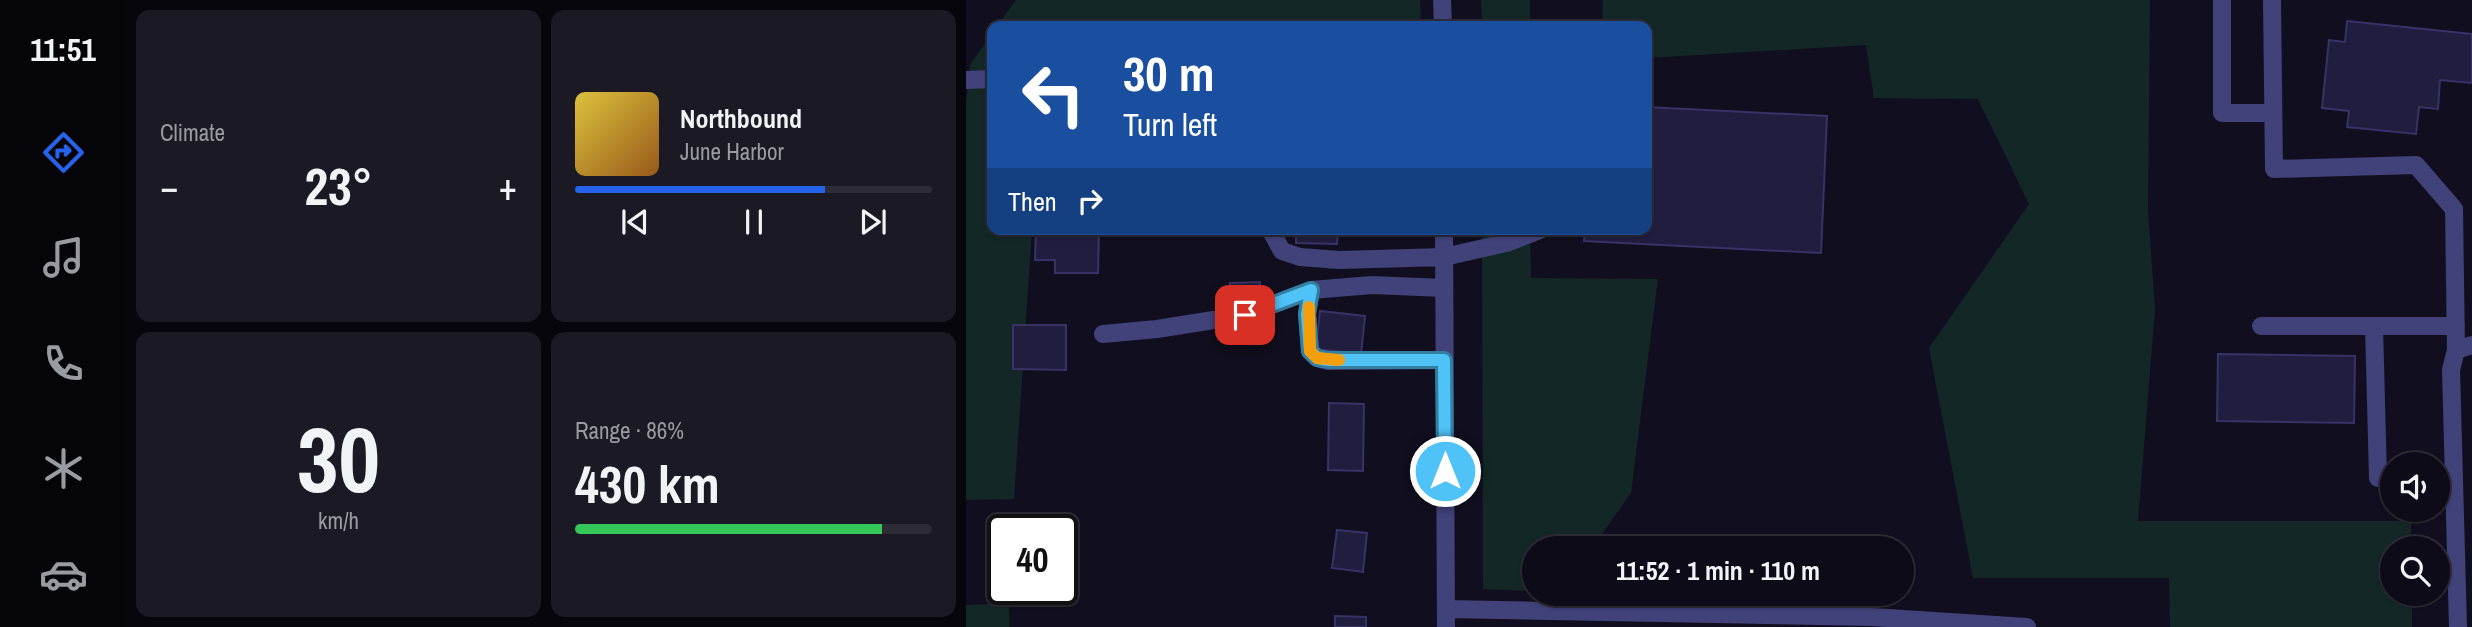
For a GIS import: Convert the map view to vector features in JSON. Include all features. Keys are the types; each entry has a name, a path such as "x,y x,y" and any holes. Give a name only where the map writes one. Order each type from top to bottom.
{"street":[{"path":"1443,0 1443,21"},
{"path":"2222,0 2222,113 2273,113"},
{"path":"2272,0 2274,169 2416,165 2454,209 2456,326 2464,347 2451,370 2458,627"},
{"path":"966,80 987,79"},
{"path":"1273,235 1282,251 1300,257 1339,260 1444,257 1506,243 1527,235"},
{"path":"1444,235 1446,627"},
{"path":"1103,334 1157,329 1245,315 1311,290 1372,285 1444,289"},
{"path":"1311,290 1307,314 1310,351 1317,358 1444,360"},
{"path":"2261,326 2456,326"},
{"path":"2374,326 2378,478"},
{"path":"1446,609 1872,617 2026,627"}],"green space":[{"path":"1016,0 1420,0 1421,21 1001,21"},
{"path":"1481,0 1530,0 1530,21 1482,21"},
{"path":"1603,0 2150,0 2148,210 2155,309 2138,521 2411,522 2411,536 2380,536 2380,606 2412,606 2412,627 2170,627 2169,578 1973,578 1929,348 2029,204 1978,99 1874,98 1866,45 1652,58 1652,21 1602,21"},
{"path":"987,40 987,235 1032,235 1014,499 966,500 966,103 970,65"},
{"path":"1482,235 1530,235 1531,278 1658,279 1631,493 1601,536 1522,536 1522,590 1483,589"},
{"path":"966,605 1009,605 1009,627 966,627"}],"building":[{"path":"2347,21 2472,34 2472,83 2440,80 2438,109 2419,107 2416,134 2347,127 2349,111 2322,108 2329,40 2345,42"},
{"path":"1652,107 1827,116 1821,253 1584,241 1584,235 1652,235"},
{"path":"1036,235 1099,235 1098,273 1055,273 1055,260 1035,260"},
{"path":"1296,235 1338,235 1337,244 1296,243"},
{"path":"1260,282 1260,303 1230,304 1230,283"},
{"path":"1320,311 1365,316 1361,354 1316,349"},
{"path":"1013,325 1066,325 1066,370 1013,369"},
{"path":"2218,354 2355,356 2354,423 2217,421"},
{"path":"1329,403 1364,404 1363,471 1328,470"},
{"path":"1337,530 1367,533 1363,572 1332,568"},
{"path":"1335,616 1366,617 1366,627 1335,627"}],"slow traffic":[{"path":"1309,307 1307,314 1310,351 1317,358 1339,360"}],"route":[{"path":"1245,315 1311,290 1307,314 1310,351 1317,358 1444,360 1445,471"}]}
